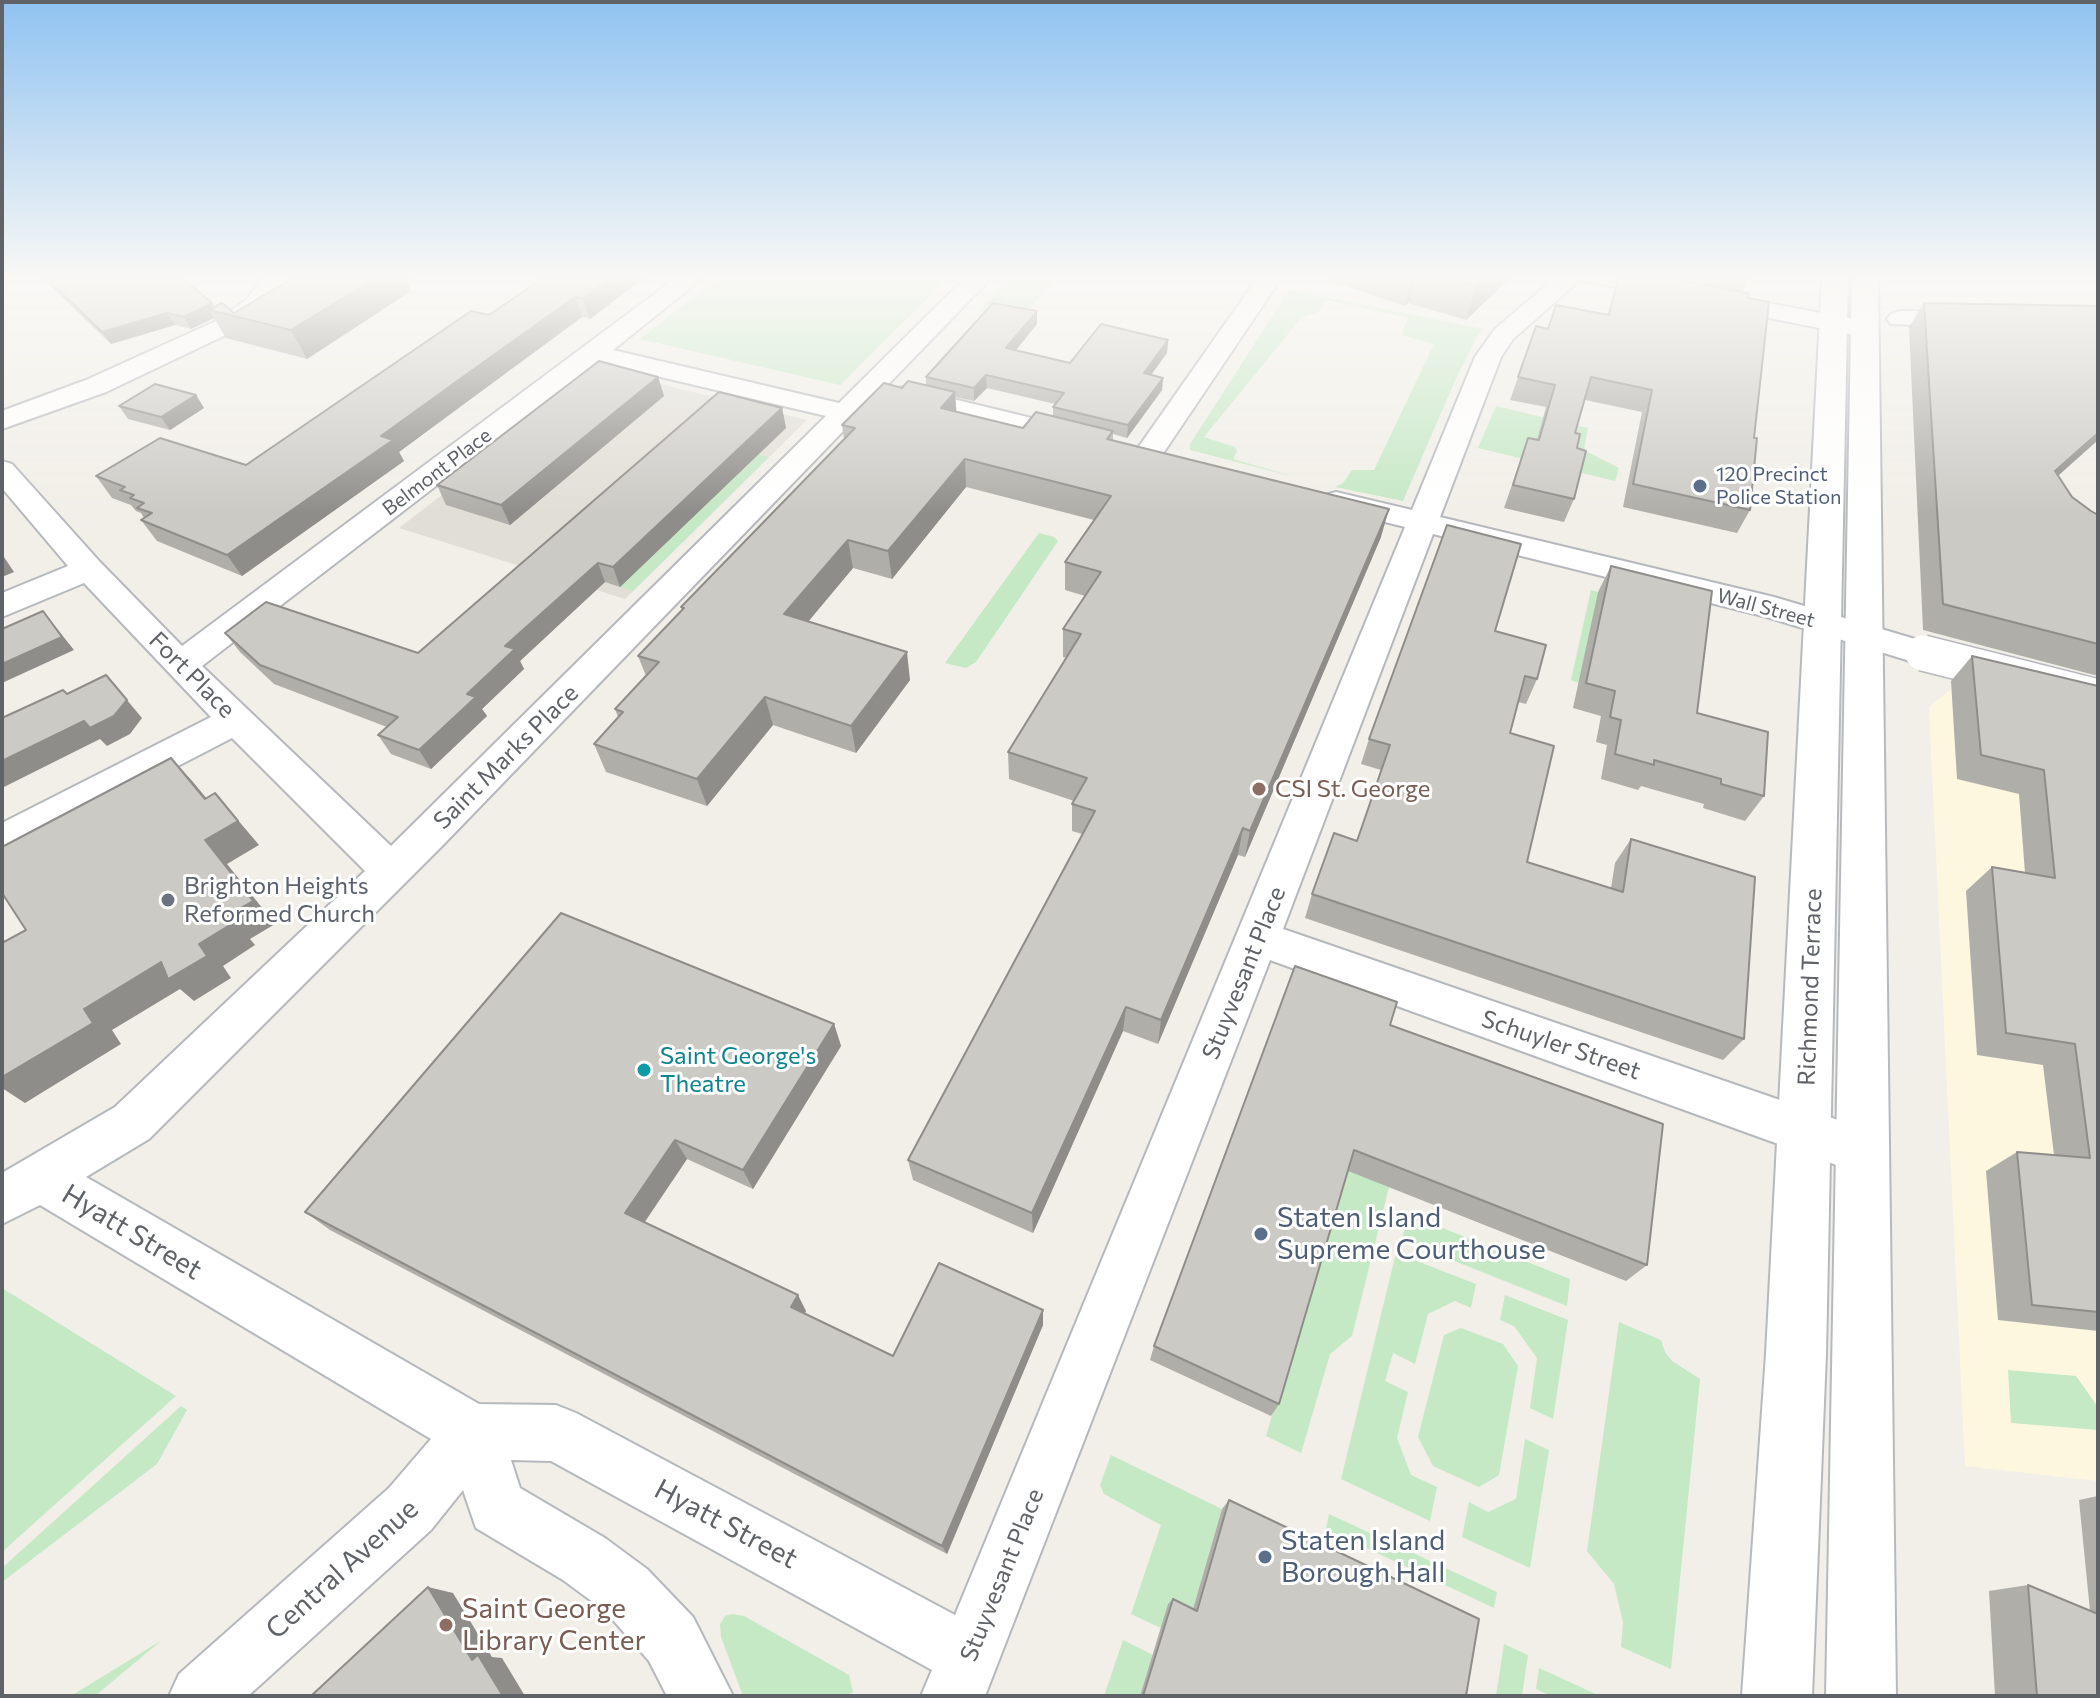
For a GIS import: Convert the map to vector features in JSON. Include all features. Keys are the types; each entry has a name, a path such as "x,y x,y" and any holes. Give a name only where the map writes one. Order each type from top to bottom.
{"main road":[{"name":"Richmond Terrace","path":"1849,356 1844,630 1864,1152 1861,1696"},
{"name":"Richmond Terrace","path":"1777,1696 1805,1130 1844,630"}],"street":[{"path":"2,421 96,386 160,356"},
{"name":"Belmont Place","path":"180,665 590,356"},
{"path":"608,356 848,413"},
{"name":"Saint Marks Place","path":"21,1189 132,1123 391,871 904,356"},
{"path":"873,388 1137,452 1210,356"},
{"name":"Stuyvesant Place","path":"961,1676 1489,356"},
{"name":"Fort Place","path":"2,470 89,569 180,665 391,871"},
{"name":"Wall Street","path":"1306,494 1774,608 1923,653 2098,697"},
{"path":"2,606 89,569"},
{"path":"2,841 236,720"},
{"name":"Schuyler Street","path":"1258,938 1864,1152"},
{"name":"Hyatt Street","path":"21,1189 473,1432 556,1433 961,1676"},
{"path":"473,1432 497,1507 584,1559 626,1590 671,1639 701,1696"},
{"name":"Central Avenue","path":"201,1696 410,1509 473,1432"}],"shaded area":[{"path":"604,370 807,420 625,599 399,528"},
{"path":"1951,689 2098,726 2098,1481 1965,1466 1929,707"}],"green space":[{"path":"715,356 869,356 840,385"},
{"path":"1246,356 1270,356 1204,437 1235,447 1237,451 1233,459 1295,477 1190,450 1190,444"},
{"path":"1428,356 1467,356 1403,501 1335,487 1343,483 1352,470 1374,470"},
{"path":"1496,406 1588,428 1584,450 1619,468 1615,481 1478,448"},
{"path":"759,454 769,457 633,591 620,587"},
{"path":"1039,533 1058,541 976,662 966,668 945,663"},
{"path":"1591,590 1598,592 1579,683 1571,680"},
{"path":"1344,1169 1389,1187 1352,1336 1330,1354 1301,1453 1266,1436"},
{"path":"1408,1214 1570,1279 1567,1306 1402,1240"},
{"path":"1396,1253 1476,1284 1471,1308 1455,1301 1428,1314 1415,1364 1393,1353 1385,1381 1408,1392 1397,1438 1411,1475 1437,1487 1430,1521 1341,1479"},
{"path":"2,1288 176,1396 2,1552"},
{"path":"1505,1295 1568,1320 1553,1419 1530,1408 1537,1358 1514,1326 1500,1320"},
{"path":"1619,1322 1661,1340 1672,1361 1700,1379 1671,1669 1621,1647 1623,1622 1614,1584 1587,1551"},
{"path":"1461,1328 1503,1344 1518,1366 1499,1475 1479,1487 1433,1466 1418,1437 1444,1335"},
{"path":"2008,1370 2076,1376 2098,1407 2098,1430 2011,1423"},
{"path":"181,1406 187,1410 157,1464 2,1582 2,1568"},
{"path":"1525,1439 1549,1450 1530,1568 1462,1537 1469,1502 1488,1512 1516,1499"},
{"path":"1111,1455 1222,1509 1191,1616 1161,1628 1131,1614 1161,1525 1104,1494 1100,1485"},
{"path":"1329,1514 1497,1592 1494,1608 1326,1529"},
{"path":"725,1616 744,1616 849,1675 853,1692 846,1696 743,1696 721,1637 720,1624"},
{"path":"162,1640 95,1696 71,1696"},
{"path":"1123,1640 1153,1655 1140,1696 1104,1696"},
{"path":"1504,1644 1528,1655 1522,1696 1496,1696"},
{"path":"1539,1668 1600,1696 1551,1696 1536,1689"}],"building":[{"path":"405,356 492,356 381,436 393,440 227,555 141,520 152,513 137,508 144,503 120,490 125,487 96,476 160,438 246,465"},
{"path":"945,356 1041,356 1070,363 1075,356 1156,356 1144,373 1163,378 1128,425 1053,407 1064,393 986,375 974,388 926,377"},
{"path":"1525,356 1763,356 1750,510 1633,484 1652,390 1591,377 1575,433 1580,434 1577,448 1586,451 1574,499 1513,485 1528,438 1539,440 1555,385 1518,377"},
{"path":"1927,356 2098,356 2098,433 2055,471 2072,497 2098,515 2098,644 1943,604"},
{"path":"599,361 658,377 501,505 437,485"},
{"path":"908,381 955,392 941,408 1023,428 1036,412 1113,431 1107,439 1389,509 1250,831 1243,828 1161,1020 1126,1007 1032,1213 908,1160 1095,811 1072,804 1087,778 1008,752 1081,634 1063,629 1101,572 1065,562 1111,496 965,459 888,551 848,540 784,614 907,652 851,726 765,697 697,779 594,744 623,712 615,709 659,662 638,656 684,608 681,607 855,428 842,425 884,383 902,388"},
{"path":"155,384 196,395 161,417 119,406"},
{"path":"719,392 782,408 613,567 598,563 505,646 515,649 467,694 476,697 419,750 378,735 398,717 260,665 225,633 266,602 418,653"},
{"path":"1447,525 1521,544 1495,631 1546,645 1537,679 1525,676 1510,733 1554,746 1527,862 1623,892 1631,839 1755,877 1744,1039 1312,894 1334,833 1357,841 1390,745 1369,739"},
{"path":"1611,566 1712,591 1697,713 1768,732 1764,796 1721,784 1721,779 1654,760 1654,765 1615,754 1621,720 1610,717 1615,691 1586,683"},
{"path":"43,611 62,637 2,664 2,629"},
{"path":"1972,656 2098,686 2098,1312 2032,1305 2017,1152 2090,1158 2075,1044 2006,1033 1992,867 2055,878 2044,770 1981,755"},
{"path":"106,675 127,700 114,716 90,728 84,721 2,761 2,718 63,690 67,694"},
{"path":"171,758 205,799 215,793 238,821 205,840 253,901 227,916 233,923 199,944 207,956 168,979 161,962 84,1009 93,1023 2,1077 2,943 26,930 2,893 2,847"},
{"path":"561,913 834,1024 743,1170 675,1140 625,1213 798,1295 791,1307 893,1356 939,1263 1043,1310 942,1546 305,1212"},
{"name":"Staten Island Supreme Courthouse","path":"1295,966 1397,1002 1390,1025 1663,1124 1647,1265 1354,1150 1279,1404 1154,1346"},
{"name":"Staten Island Borough Hall","path":"1229,1500 1479,1619 1466,1696 1143,1696 1173,1599 1197,1611"},
{"path":"2028,1585 2098,1614 2098,1696 2037,1696"},
{"name":"Saint George Library Center","path":"428,1587 472,1660 478,1655 503,1696 311,1696"}],"place":[{"name":"120 Precinct Police Station","path":"1700,486"},
{"name":"CSI St. George","path":"1259,789"},
{"name":"Brighton Heights Reformed Church","path":"168,900"},
{"name":"Saint George's Theatre","path":"644,1070"},
{"name":"Staten Island Supreme Courthouse","path":"1261,1234"},
{"name":"Staten Island Borough Hall","path":"1265,1557"},
{"name":"Saint George Library Center","path":"446,1625"}]}
